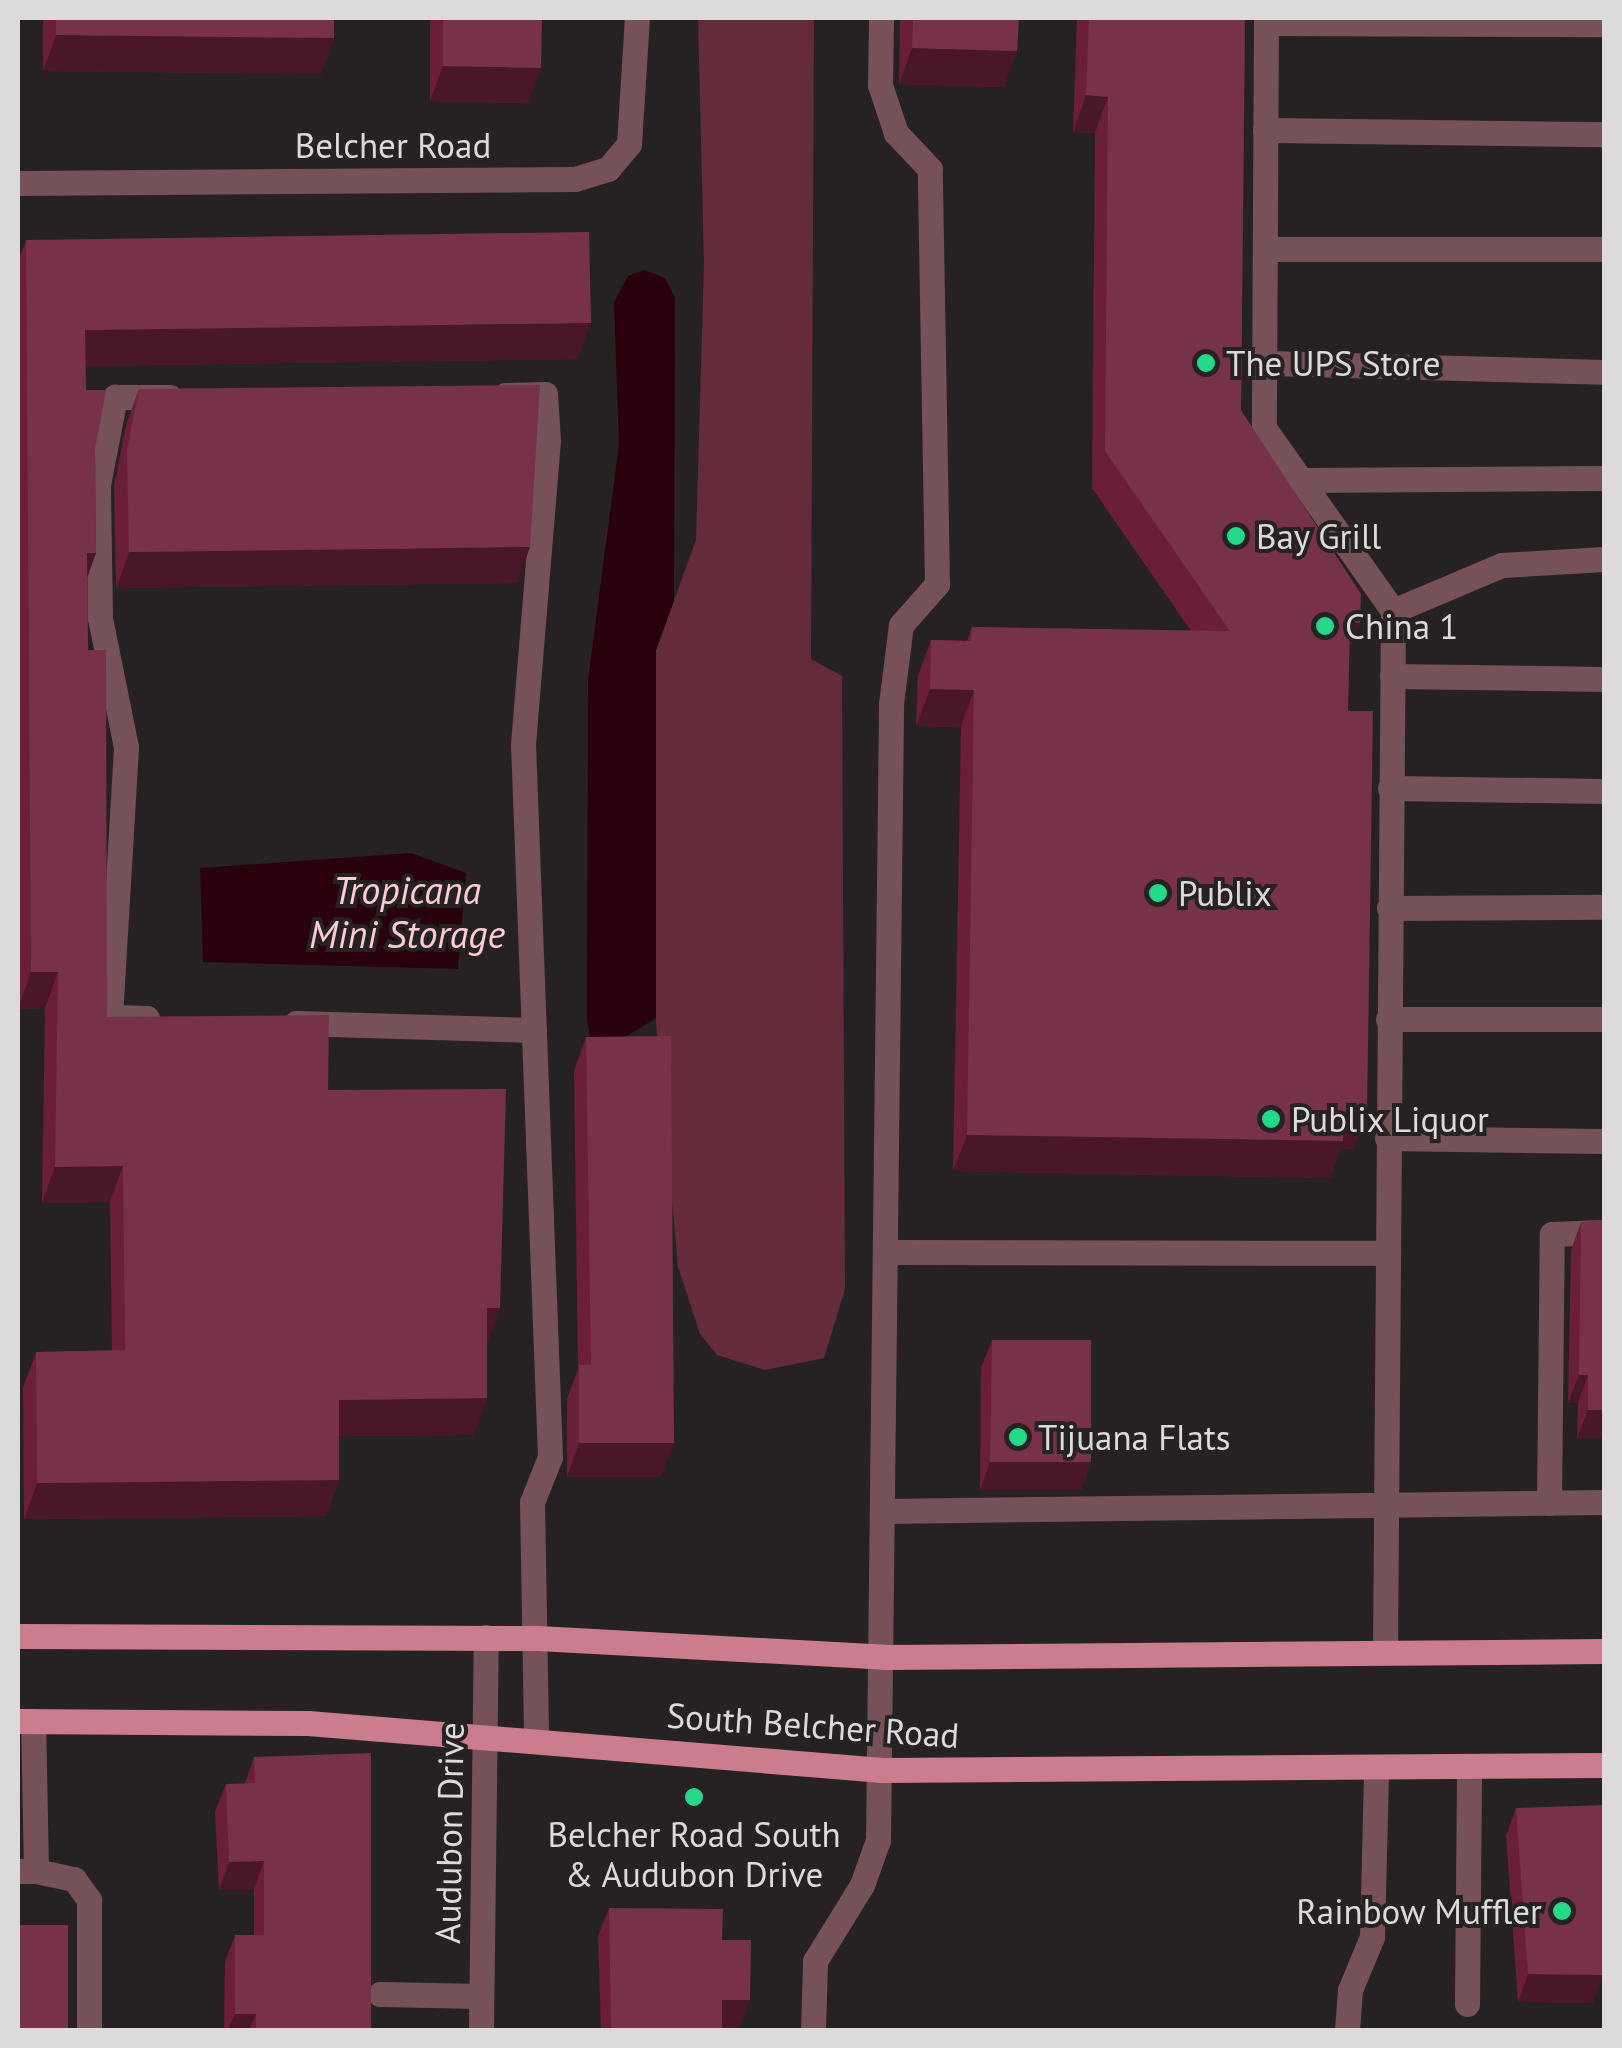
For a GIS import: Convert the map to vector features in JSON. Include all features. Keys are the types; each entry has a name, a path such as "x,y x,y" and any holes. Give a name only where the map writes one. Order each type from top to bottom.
{"main road":[{"name":"South Belcher Road","path":"18,1636 538,1638 884,1657 1604,1650"},
{"name":"South Belcher Road","path":"25,1721 485,1735 882,1770 1604,1765"}],"street":[{"name":"Belcher Road","path":"18,183 575,179 608,169 629,144 636,18"},
{"path":"813,2030 815,1961 862,1885 878,1840 890,1252 891,704 900,625 937,584 930,169 896,134 880,85 880,18"},
{"path":"1385,1652 1385,1253 1393,611 1264,428 1266,20 1604,24"},
{"path":"1265,130 1604,134"},
{"path":"1265,249 1604,249"},
{"path":"1265,363 1604,372"},
{"path":"467,395 545,394 523,744 550,1457 532,1502 538,1638 536,1739"},
{"path":"168,1018 110,1016 126,747 100,618 98,485 115,397 193,397"},
{"path":"1301,480 1604,478"},
{"path":"1393,611 1502,564 1604,560"},
{"path":"1392,676 1604,679"},
{"path":"1390,788 1604,791"},
{"path":"1389,908 1604,907"},
{"path":"1388,1020 1604,1018"},
{"path":"264,1022 534,1030"},
{"path":"1386,1138 1604,1141"},
{"path":"1549,1502 1562,1273 1552,1234 1604,1232"},
{"path":"890,1252 1385,1253"},
{"path":"884,1511 1604,1502"},
{"name":"Audubon Drive","path":"481,2030 486,1637"},
{"path":"25,1721 27,1871 74,1879 89,1900 88,2030"},
{"path":"1467,2004 1469,1766"},
{"path":"1348,2030 1350,1990 1372,1937 1376,1768"},
{"path":"380,1994 481,1996"}],"shaded area":[{"path":"698,18 814,18 811,659 842,676 845,1289 824,1358 765,1370 717,1355 700,1334 678,1267 656,1023 656,650 696,540 704,263"}],"water":[{"path":"644,270 665,278 675,298 674,601 656,650 656,1018 614,1044 591,1040 587,1020 588,680 619,444 614,302 628,276"},
{"name":"Tropicana Mini Storage","path":"411,853 466,873 458,969 203,962 200,868"}],"building":[{"path":"56,18 334,18 334,38 56,35"},
{"path":"443,18 542,18 541,68 443,66"},
{"path":"913,18 1019,18 1017,51 912,48"},
{"name":"Publix","path":"1089,18 1245,18 1241,410 1361,594 1360,623 1350,622 1348,711 1373,711 1367,1113 1344,1112 1343,1141 967,1135 974,690 930,689 931,640 971,641 972,627 1230,631 1105,451 1108,97 1086,95"},
{"path":"589,232 591,323 85,330 86,390 106,390 95,449 96,553 87,553 88,650 106,650 107,1017 329,1015 328,1090 506,1089 500,1308 487,1308 487,1398 339,1400 339,1480 37,1483 36,1352 125,1350 123,1166 55,1167 58,972 31,972 26,240"},
{"path":"540,385 530,547 129,552 127,450 139,389"},
{"path":"671,1036 674,1443 579,1443 579,1365 591,1365 586,1037"},
{"path":"1604,1220 1604,1410 1588,1410 1588,1375 1579,1375 1581,1222"},
{"name":"Tijuana Flats","path":"992,1340 1091,1340 1091,1462 990,1462"},
{"path":"371,1753 371,2030 256,2030 256,2014 235,2014 235,1935 264,1935 264,1861 229,1862 226,1784 255,1783 254,1757"},
{"name":"Rainbow Muffler","path":"1604,1805 1603,1975 1528,1974 1516,1808"},
{"path":"609,1908 723,1909 722,1940 751,1940 750,2000 722,2000 722,2030 611,2030"},
{"path":"18,1925 68,1925 68,2030 18,2030"}],"place":[{"name":"The UPS Store","path":"1206,363"},
{"name":"Bay Grill","path":"1236,536"},
{"name":"China 1","path":"1325,626"},
{"name":"Publix","path":"1158,893"},
{"name":"Publix Liquor","path":"1271,1119"},
{"name":"Tijuana Flats","path":"1018,1437"},
{"name":"Belcher Road South & Audubon Drive","path":"694,1797"},
{"name":"Rainbow Muffler","path":"1562,1911"}]}
